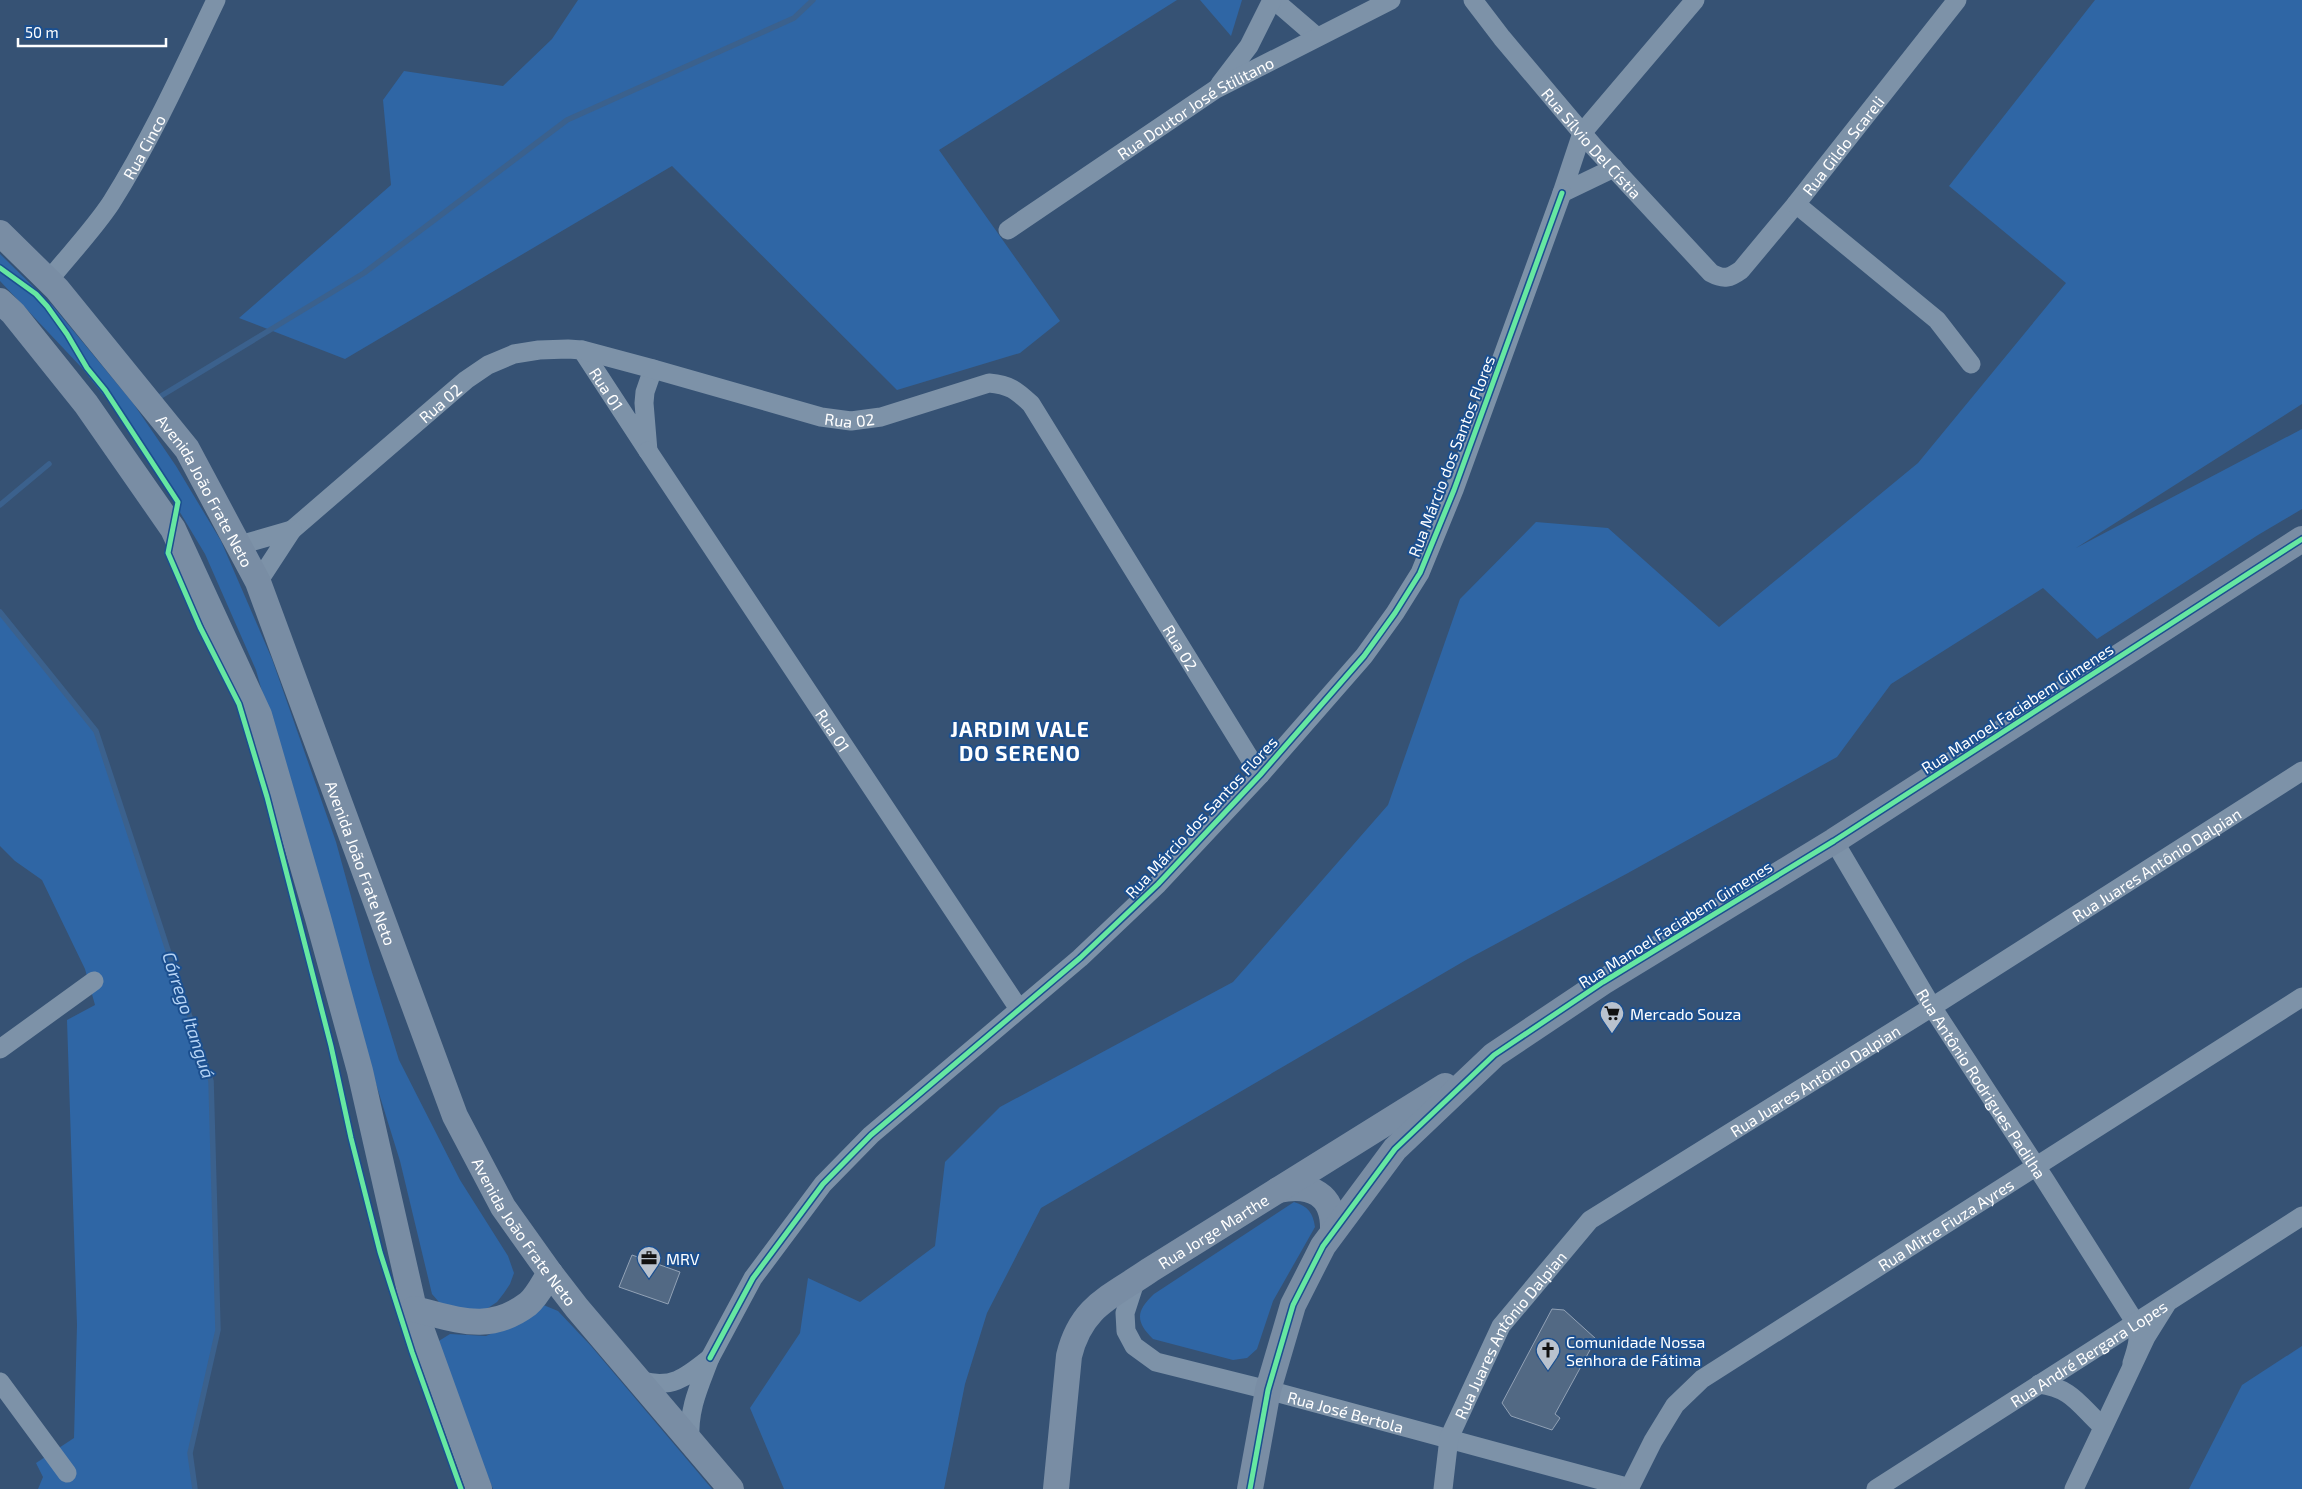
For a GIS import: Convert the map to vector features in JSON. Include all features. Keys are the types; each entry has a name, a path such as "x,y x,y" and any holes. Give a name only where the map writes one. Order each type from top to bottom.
{"main road":[{"name":"Avenida João Frate Neto","path":"0,233 48,280 187,449 240,545 258,582 455,1116 503,1207 550,1273 578,1308 731,1489"},
{"path":"0,301 13,313 86,404 173,529 259,716 318,918 360,1072 414,1309 435,1372 479,1489"},
{"name":"Rua Manoel Faciabem Gimenes","path":"1250,1489 1268,1390 1293,1305 1333,1230 1395,1149 1494,1056 1603,982 1834,841 2302,539"},
{"name":"Rua Jorge Marthe","path":"1056,1489 1069,1356 1074,1335 1087,1316 1108,1297 1136,1279 1494,1056"},
{"path":"1278,1190 1301,1187 1318,1194 1332,1209 1333,1230"},
{"path":"414,1309 476,1324 501,1319 529,1303 550,1273"}],"street":[{"name":"Rua Cinco","path":"48,280 110,205 156,126 216,0"},
{"path":"1216,88 1249,46 1273,0 1317,38"},
{"name":"Rua Doutor José Stilitano","path":"1008,230 1216,88 1391,0"},
{"name":"Rua Sílvio Del Cístia","path":"1473,0 1502,38 1582,133 1711,274 1720,278"},
{"name":"Rua Márcio dos Santos Flores","path":"690,1441 689,1422 691,1408 710,1358 753,1278 823,1184 871,1135 1080,958 1158,884 1260,775 1364,656 1395,613 1420,573 1454,490 1582,133 1695,0"},
{"name":"Rua Gildo Scareli","path":"1720,278 1731,277 1741,270 1796,204 1957,0"},
{"path":"1562,193 1614,168"},
{"path":"1796,204 1937,320 1971,364"},
{"name":"Rua 02","path":"258,582 292,530 466,380 488,365 514,354 539,350 582,350 821,417 851,421 881,417 989,383 1006,385 1018,392 1031,404 1044,423 1260,775"},
{"name":"Rua 01","path":"582,350 1019,1009"},
{"name":"Rua 01","path":"648,452 644,403 645,392 653,369"},
{"name":"Rua 02","path":"240,545 292,530"},
{"name":"Rua Juares Antônio Dalpian","path":"1443,1489 1449,1438 1501,1326 1590,1220 1932,1007 2302,772"},
{"name":"Rua Antônio Rodrigues Padilha","path":"1834,841 1932,1007 2135,1322"},
{"path":"0,1050 94,981"},
{"name":"Rua Mitre Fiuza Ayres","path":"1630,1488 1653,1441 1675,1405 1702,1379 2302,997"},
{"name":"Rua André Bergara Lopes","path":"1876,1489 2302,1216"},
{"name":"Rua José Bertola","path":"1136,1279 1124,1322 1126,1331 1134,1346 1156,1362 1449,1438 1630,1488"},
{"path":"2074,1489 2132,1363 2146,1337 2171,1299"},
{"path":"2132,1363 2139,1340 2135,1322"},
{"name":"Rua Márcio dos Santos Flores","path":"642,1382 655,1385 670,1384 687,1377 710,1358"},
{"path":"0,1382 67,1473"},
{"path":"2039,1384 2055,1386 2068,1394 2102,1426"}],"shaded area":[{"path":"578,0 1177,0 939,150 1060,321 1020,353 897,390 672,166 345,359 239,318 391,185 383,100 404,71 503,86 552,39"},
{"path":"1200,0 1242,0 1231,36"},
{"path":"2095,0 2302,0 2302,404 2076,548 2302,429 2302,509 2258,535 2097,639 2043,588 1891,684 1837,757 1466,960 1041,1208 987,1313 965,1384 944,1489 784,1489 750,1408 800,1333 808,1278 860,1302 935,1246 945,1162 1000,1107 1233,982 1388,805 1460,599 1536,522 1608,528 1719,627 1918,463 2066,283 1949,186"},
{"path":"0,254 52,305 133,403 176,466 221,541 272,659 336,842 371,969 399,1060 460,1180 508,1256 514,1273 510,1284 497,1302 485,1310 445,1309 432,1294 400,1161 326,923 256,670 205,554 160,479 113,407 81,367 0,281"},
{"path":"0,612 96,731 211,1081 218,1330 190,1453 195,1489 38,1489 43,1477 36,1463 74,1438 77,1325 67,1020 95,1005 85,969 42,880 15,861 0,846"},
{"path":"1294,1202 1309,1211 1315,1227 1273,1301 1257,1349 1247,1358 1233,1360 1153,1339 1147,1333 1140,1316 1144,1306 1154,1294"},
{"path":"541,1304 558,1311 591,1346 712,1489 493,1489 434,1344 450,1334 486,1336 530,1316"},
{"path":"2302,1346 2302,1489 2189,1489 2242,1385"}],"building":[{"name":"MRV","path":"632,1255 680,1272 668,1304 619,1287"},
{"name":"Comunidade Nossa Senhora de Fátima","path":"1552,1309 1564,1310 1596,1339 1555,1414 1560,1418 1552,1430 1511,1416 1502,1403"}],"waterway":[{"path":"156,399 364,273 567,120 794,18 813,0"},
{"path":"0,505 49,464"},
{"name":"Córrego Itanguá","path":"0,612 96,731 211,1081 218,1330 190,1453 195,1489"}],"cycle path":[{"path":"710,1358 753,1278 823,1184 871,1135 1080,958 1158,884 1260,775 1364,656 1395,613 1420,573 1454,490 1562,193"},
{"path":"0,268 36,294 47,306 67,334 87,368 105,390 178,502 168,553 200,627 239,704 267,797 331,1046 351,1138 380,1252 412,1352 461,1489"},
{"path":"1250,1489 1268,1390 1293,1305 1323,1246 1395,1149 1494,1055 1603,982 1834,841 2302,539"}],"place":[{"name":"Mercado Souza","path":"1612,1034"},
{"name":"MRV","path":"649,1279"},
{"name":"Comunidade Nossa Senhora de Fátima","path":"1548,1371"}],"district":[{"name":"JARDIM VALE DO SERENO","path":"1020,740"}]}
